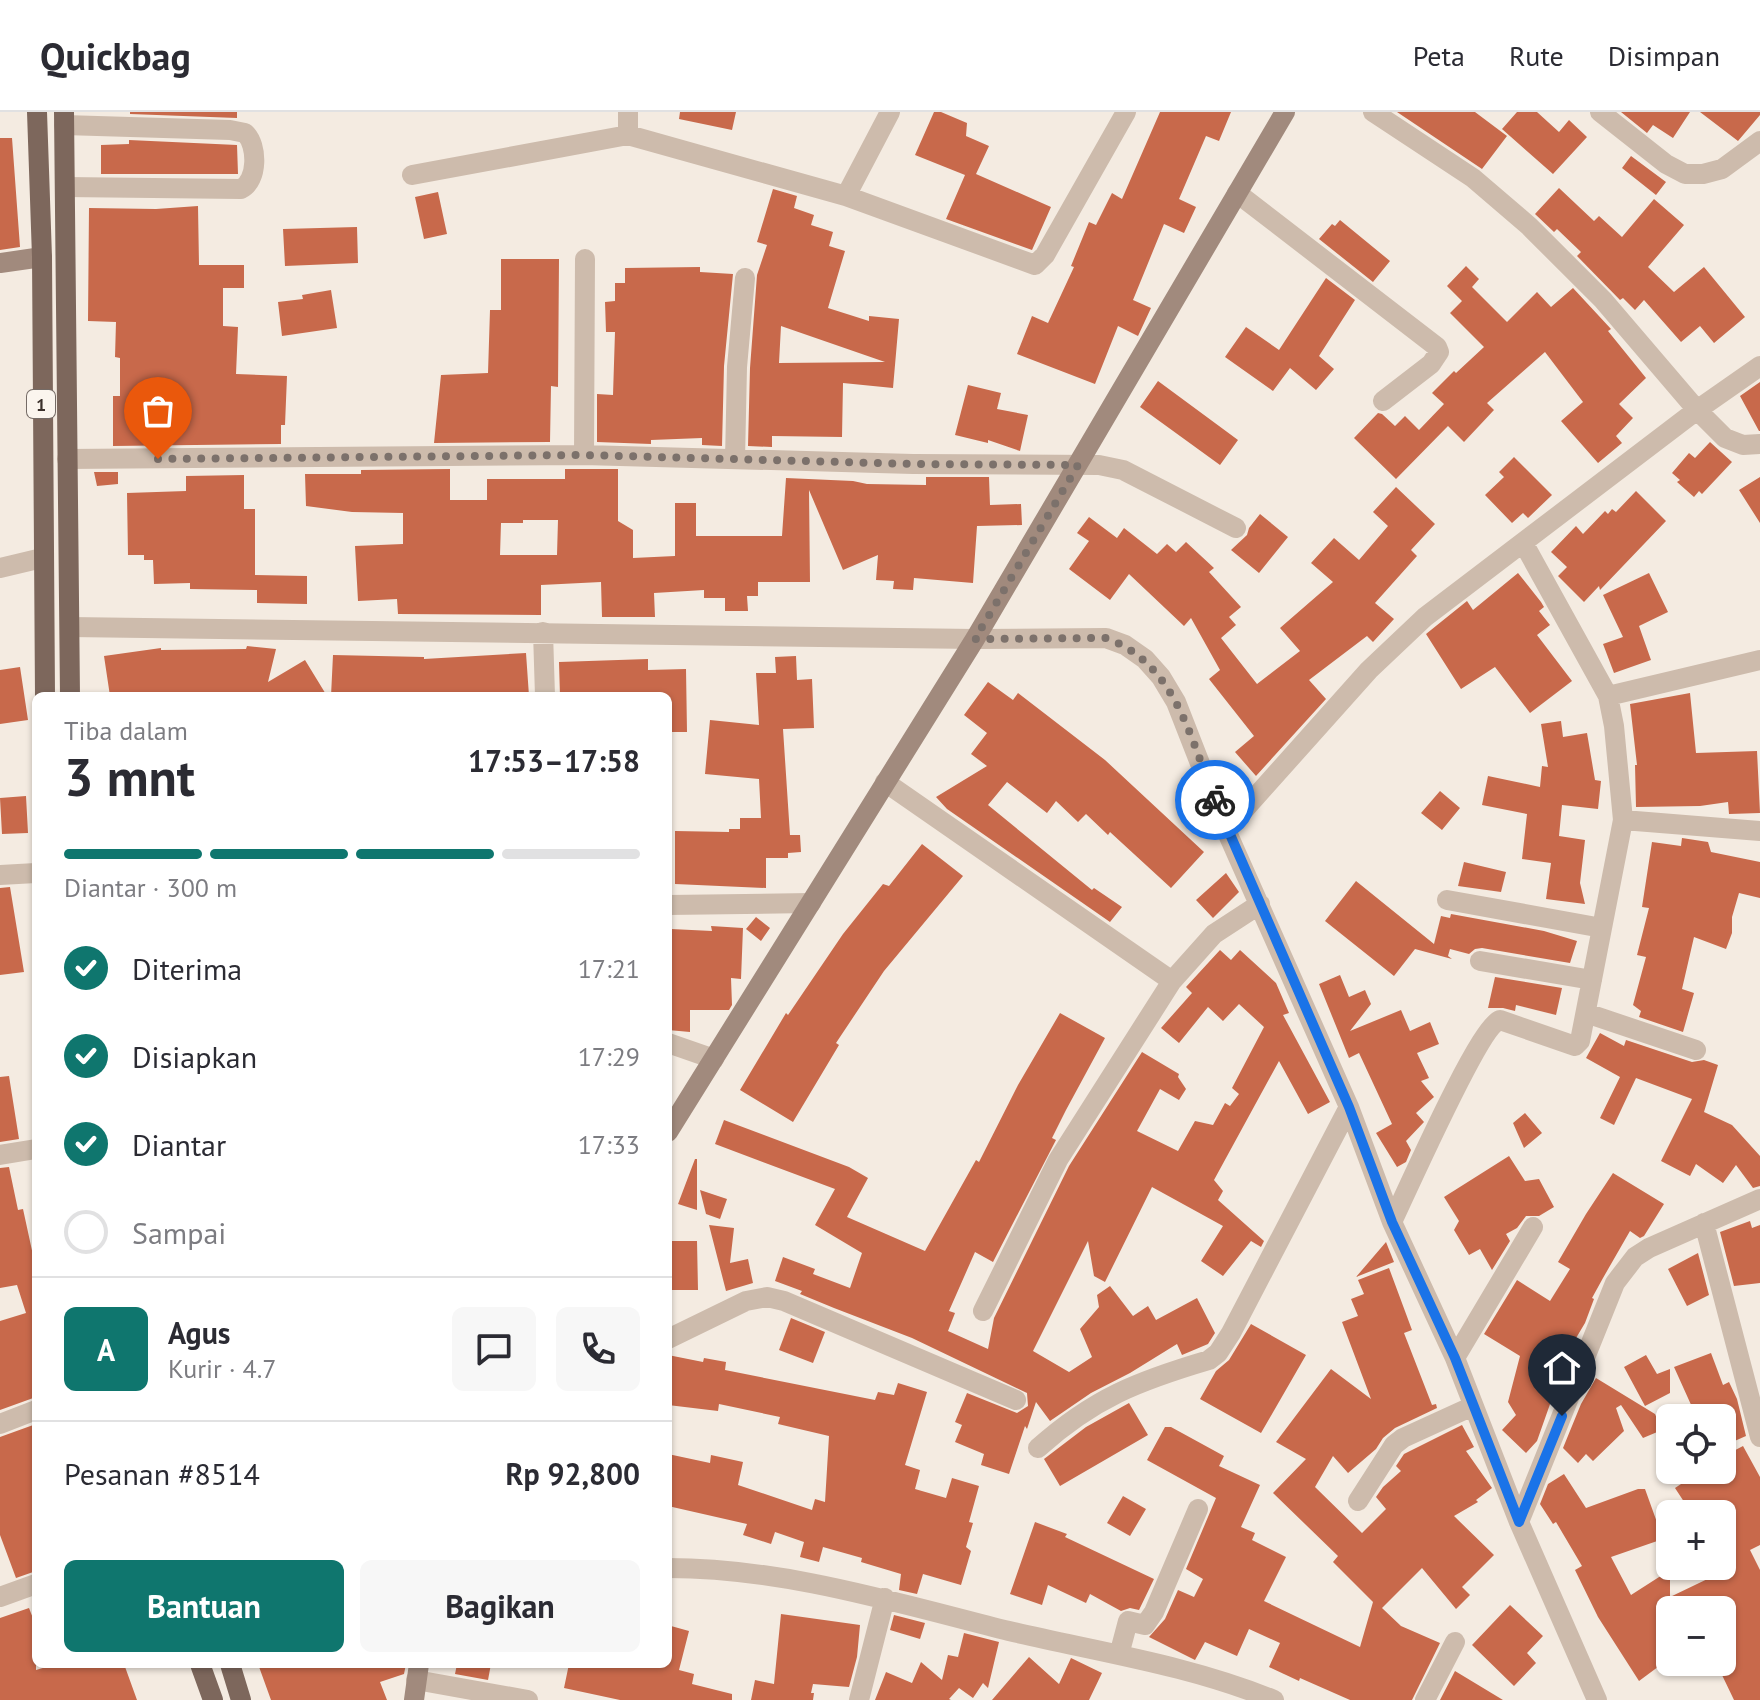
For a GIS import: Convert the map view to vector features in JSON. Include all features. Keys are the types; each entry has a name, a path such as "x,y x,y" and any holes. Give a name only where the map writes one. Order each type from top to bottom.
{"main road":[{"name":"1","path":"37,112 42,257 45,692"},
{"path":"672,1126 975,639 1285,112"},
{"name":"1","path":"64,118 70,692"},
{"path":"0,263 42,257"},
{"path":"201,1668 213,1700"},
{"path":"231,1668 241,1700"}],"street":[{"path":"628,112 628,135"},
{"path":"846,196 890,112"},
{"path":"412,175 628,135 846,196 1035,265 1045,255 1126,112"},
{"path":"1373,112 1473,178 1529,226 1603,300 1697,410 1731,442 1760,444"},
{"path":"1600,112 1666,164 1685,174 1703,174 1722,169 1760,141"},
{"path":"64,118 230,130 245,133 253,145 252,176 248,185 241,189 65,187"},
{"path":"1237,193 1437,347 1439,352 1431,364 1383,401"},
{"path":"584,455 585,259"},
{"path":"735,460 737,367 745,278"},
{"path":"1226,830 1396,643 1480,573 1524,544 1697,410 1760,366"},
{"path":"67,459 584,455 1078,465 1123,470 1236,528"},
{"path":"1392,1222 1474,1052 1492,1024 1500,1020 1575,1046 1580,1041 1586,1013 1623,820 1614,726 1608,696 1524,544"},
{"path":"0,568 42,558"},
{"path":"70,627 1106,638 1125,645 1145,659 1161,677 1176,702 1226,830 1349,1107 1392,1222 1455,1358 1519,1522 1597,1700"},
{"path":"543,632 545,692"},
{"path":"1608,696 1760,660"},
{"path":"885,782 1172,981"},
{"path":"1623,820 1760,831"},
{"path":"0,875 32,873"},
{"path":"1447,900 1602,928"},
{"path":"672,905 811,903"},
{"path":"983,1311 1058,1160 1172,981 1214,934 1260,904"},
{"path":"1480,961 1592,980"},
{"path":"1586,1013 1696,1050"},
{"path":"672,1044 714,1059"},
{"path":"1038,1448 1085,1411 1129,1386 1209,1360 1218,1353 1349,1107"},
{"path":"0,1155 32,1150"},
{"path":"1519,1522 1615,1283 1635,1257 1649,1248 1760,1199"},
{"path":"1704,1223 1760,1437"},
{"path":"1455,1358 1533,1227"},
{"path":"672,1337 746,1301 767,1297 784,1301 1016,1400"},
{"path":"1358,1501 1394,1445 1473,1406"},
{"path":"0,1424 32,1412"},
{"path":"1119,1655 1128,1621 1140,1625 1149,1621 1198,1509"},
{"path":"672,1568 742,1572 885,1598 1009,1631 1180,1669 1274,1700"},
{"path":"0,1597 32,1585"},
{"path":"859,1700 885,1598"},
{"path":"1425,1700 1455,1642"},
{"path":"416,1681 528,1700"}],"building":[{"path":"237,112 237,118 130,114"},
{"path":"680,112 736,112 732,130 679,119"},
{"path":"934,112 967,123 966,136 989,146 976,174 1051,207 1032,250 946,219 965,175 915,155"},
{"path":"1160,112 1231,112 1219,141 1206,136 1179,199 1196,207 1184,233 1164,224 1133,300 1151,308 1138,336 1118,326 1095,384 1017,354 1032,316 1048,323 1074,267 1071,266 1089,222 1096,225 1112,193 1122,199"},
{"path":"1397,112 1475,112 1507,136 1482,169"},
{"path":"1517,112 1537,112 1559,132 1569,120 1587,137 1553,174 1502,129"},
{"path":"1621,112 1690,112 1673,138 1653,125 1647,133"},
{"path":"1700,112 1760,112 1760,115 1738,141"},
{"path":"0,138 12,138 20,247 0,250"},
{"path":"129,140 237,145 238,174 101,174 101,145 129,144"},
{"path":"1631,156 1666,182 1656,195 1622,168"},
{"path":"1559,188 1594,221 1599,216 1622,237 1654,199 1684,225 1648,267 1674,292 1704,267 1745,317 1714,343 1700,326 1681,342 1644,300 1635,310 1623,298 1620,300 1577,256 1581,252 1557,229 1554,232 1535,214"},
{"path":"773,189 797,196 794,208 814,215 811,225 833,232 829,246 845,251 828,308 869,321 869,316 899,319 893,388 843,383 842,437 772,436 772,447 748,446 757,275 767,245 757,242","holes":["781,326 885,362 779,363"]},
{"path":"438,192 447,234 424,239 415,197"},
{"path":"198,206 199,265 244,265 244,288 223,288 223,326 238,327 236,374 287,376 281,444 113,446 113,396 120,396 120,358 115,357 116,322 88,321 89,208"},
{"path":"1340,220 1390,261 1373,282 1319,239 1332,224 1335,226"},
{"path":"357,227 358,263 285,266 283,229"},
{"path":"501,259 559,259 558,387 551,386 550,442 434,443 441,375 488,373 490,310 501,310"},
{"path":"1466,266 1479,279 1472,287 1507,322 1537,292 1551,307 1573,288 1611,329 1608,331 1646,378 1619,404 1633,418 1616,436 1622,443 1598,463 1561,421 1583,402 1545,352 1487,403 1494,410 1464,442 1448,426 1396,479 1354,438 1378,413 1395,426 1405,416 1419,430 1444,404 1432,393 1484,347 1450,313 1462,301 1447,286"},
{"path":"700,267 700,272 733,274 724,366 722,446 702,445 702,438 651,440 651,444 597,442 597,394 613,395 615,332 606,332 605,302 615,301 615,283 625,283 625,268"},
{"path":"1326,278 1355,300 1319,356 1334,369 1316,390 1290,368 1273,391 1225,357 1246,327 1279,350"},
{"path":"331,290 337,328 282,336 278,302 303,299 302,295"},
{"path":"1158,381 1238,440 1220,465 1140,407"},
{"path":"1760,382 1760,431 1759,431 1740,396"},
{"path":"968,385 1001,393 997,409 1028,415 1020,451 988,440 988,443 955,435"},
{"path":"1710,442 1732,462 1702,494 1699,491 1694,497 1672,473 1689,453 1695,458"},
{"path":"1514,457 1552,495 1528,518 1523,513 1512,523 1485,495 1504,477 1499,472"},
{"path":"450,469 450,500 487,500 487,479 565,479 565,469 618,469 618,521 633,530 633,558 675,556 675,503 696,503 696,536 782,536 786,478 926,485 926,477 989,477 990,505 1021,504 1022,525 977,526 973,583 914,578 913,590 893,589 894,581 876,580 878,555 843,570 809,490 810,582 758,582 758,596 747,596 748,611 725,611 725,598 704,598 704,590 654,593 655,617 602,617 601,582 541,585 541,615 398,614 397,599 358,601 355,546 403,544 403,513 352,512 306,506 305,474 361,474 361,470","holes":["558,520 557,555 500,555 501,523"]},
{"path":"94,472 118,472 118,484 97,486"},
{"path":"244,475 244,509 255,509 255,575 307,576 307,604 257,603 257,590 190,589 190,583 154,584 153,560 144,560 144,555 128,555 127,493 186,491 186,476"},
{"path":"1760,477 1760,523 1739,490"},
{"path":"1396,487 1435,524 1411,550 1417,556 1375,603 1394,619 1373,642 1367,636 1309,680 1326,699 1256,776 1235,752 1254,736 1209,679 1220,670 1191,618 1184,626 1129,574 1110,600 1069,569 1089,541 1077,533 1089,517 1117,538 1124,528 1157,554 1167,544 1176,552 1186,542 1214,568 1209,572 1241,607 1229,617 1236,625 1221,638 1257,684 1300,651 1280,628 1333,582 1311,563 1334,538 1359,560 1388,526 1373,512"},
{"path":"1636,491 1666,521 1600,590 1599,586 1584,602 1558,576 1567,567 1551,552 1576,526 1583,534 1605,511 1608,514 1612,509 1616,512"},
{"path":"1260,514 1288,537 1259,573 1231,550 1247,535"},
{"path":"1518,573 1541,602 1544,607 1539,611 1550,625 1537,635 1572,681 1530,713 1495,667 1461,689 1426,634 1467,601 1473,610"},
{"path":"1649,573 1668,612 1639,626 1651,660 1614,673 1603,644 1623,637 1603,595"},
{"path":"247,646 276,649 268,682 305,660 325,692 109,692 104,656 161,648 246,649"},
{"path":"526,653 529,692 331,692 333,655 424,659"},
{"path":"796,656 797,680 812,679 814,728 783,729 790,835 800,835 801,852 788,853 788,858 766,858 766,888 675,884 675,831 729,832 729,829 740,829 740,818 761,818 759,779 705,774 710,720 759,725 756,673 776,673 775,657"},
{"path":"648,659 648,670 686,669 687,732 672,732 672,692 560,692 559,662"},
{"path":"20,667 28,720 0,724 0,670"},
{"path":"988,682 1013,700 1018,693 1105,760 1204,852 1171,888 1086,814 1078,822 1056,801 1047,813 1007,782 988,805 1092,890 1094,888 1122,907 1110,922 947,809 936,797 987,766 971,754 987,733 964,715"},
{"path":"1690,693 1696,753 1757,751 1760,813 1729,814 1728,802 1700,806 1636,807 1637,765 1630,704"},
{"path":"1561,721 1563,737 1587,733 1595,780 1601,781 1598,809 1562,805 1559,836 1585,840 1580,883 1585,904 1546,899 1551,863 1522,859 1527,814 1482,805 1488,776 1540,787 1542,766 1548,767 1541,724"},
{"path":"1440,791 1460,808 1442,830 1421,813"},
{"path":"26,796 28,833 2,834 0,798"},
{"path":"1682,838 1708,842 1711,852 1760,862 1760,898 1739,893 1726,949 1694,937 1682,989 1694,993 1683,1032 1639,1017 1641,1011 1633,1005 1646,957 1637,955 1649,908 1642,907 1652,842 1681,846"},
{"path":"922,844 963,876 884,971 836,1043 839,1045 793,1122 740,1090 786,1013 788,1015 843,934 883,884 889,886"},
{"path":"1464,862 1506,872 1501,892 1458,886"},
{"path":"1226,873 1239,892 1213,918 1196,900"},
{"path":"1356,881 1434,944 1441,916 1450,918 1451,914 1544,931 1577,941 1570,963 1482,948 1469,954 1450,949 1448,956 1452,959 1415,949 1394,976 1325,921"},
{"path":"10,887 24,972 0,975 0,888"},
{"path":"756,917 770,928 761,941 746,929"},
{"path":"711,926 743,928 741,979 731,978 732,1005 729,1010 690,1010 690,1032 672,1030 672,929 712,931"},
{"path":"1220,950 1231,960 1240,950 1276,983 1289,1013 1283,1015 1330,1102 1308,1114 1279,1061 1214,1180 1223,1191 1218,1200 1264,1241 1261,1247 1251,1241 1223,1276 1201,1261 1223,1226 1152,1187 1105,1282 1094,1276 1088,1241 1033,1351 1069,1372 1092,1357 1080,1329 1099,1307 1097,1295 1110,1286 1133,1316 1148,1306 1156,1320 1197,1298 1215,1333 1208,1344 1182,1355 1177,1344 1091,1393 1050,1421 1036,1402 1009,1474 981,1465 984,1454 955,1442 962,1425 955,1422 967,1393 1017,1413 1028,1406 1027,1393 912,1338 775,1281 783,1257 815,1269 813,1274 850,1288 862,1253 815,1225 835,1189 715,1144 724,1120 849,1167 868,1178 847,1217 925,1251 976,1160 979,1162 1018,1085 1060,1013 1105,1038 1052,1138 1056,1140 993,1262 975,1252 949,1311 955,1313 948,1331 988,1349 994,1318 1069,1166 1142,1052 1179,1074 1186,1089 1179,1100 1160,1089 1137,1131 1178,1151 1195,1121 1213,1125 1225,1103 1230,1106 1239,1094 1232,1088 1264,1027 1239,1004 1223,1021 1208,1007 1179,1043 1161,1028 1192,993 1186,987"},
{"path":"1340,975 1349,997 1365,990 1371,1004 1350,1031 1401,1010 1410,1031 1430,1022 1439,1044 1417,1053 1429,1078 1421,1081 1434,1097 1416,1113 1424,1122 1406,1141 1411,1150 1406,1162 1397,1167 1376,1133 1392,1124 1359,1053 1349,1058 1319,984"},
{"path":"1495,977 1562,988 1556,1015 1516,1005 1515,1011 1488,1008"},
{"path":"1600,1033 1624,1046 1626,1040 1692,1062 1704,1060 1718,1065 1704,1112 1732,1125 1760,1156 1760,1186 1753,1188 1736,1165 1723,1183 1696,1164 1690,1176 1661,1161 1692,1099 1636,1078 1614,1125 1600,1118 1620,1077 1586,1058"},
{"path":"9,1076 19,1139 0,1142 0,1077"},
{"path":"1525,1113 1542,1133 1524,1148 1513,1123"},
{"path":"1509,1156 1525,1181 1539,1179 1554,1207 1539,1216 1526,1216 1517,1228 1506,1234 1510,1241 1492,1270 1480,1249 1469,1255 1454,1230 1459,1221 1444,1197"},
{"path":"697,1159 697,1210 678,1204"},
{"path":"9,1167 18,1210 23,1209 32,1251 32,1398 0,1410 0,1321 26,1313 17,1285 0,1288 0,1168"},
{"path":"1613,1173 1664,1204 1644,1236 1640,1238 1630,1231 1603,1278 1592,1298 1585,1323 1557,1370 1561,1373 1537,1441 1526,1453 1502,1430 1516,1415 1508,1402 1520,1356 1484,1334 1517,1280 1550,1301 1570,1269 1558,1262"},
{"path":"700,1190 727,1199 720,1219 706,1214"},
{"path":"1750,1221 1752,1228 1760,1225 1760,1283 1734,1286 1720,1232"},
{"path":"709,1225 734,1228 730,1263 748,1259 753,1283 726,1291"},
{"path":"672,1241 697,1241 698,1290 672,1290"},
{"path":"1386,1242 1394,1262 1356,1277"},
{"path":"1698,1253 1709,1295 1687,1306 1668,1269"},
{"path":"1389,1268 1412,1330 1404,1333 1432,1405 1436,1404 1437,1408 1395,1428 1348,1473 1333,1456 1315,1487 1362,1533 1386,1509 1376,1497 1401,1471 1396,1466 1404,1454 1462,1425 1474,1447 1466,1451 1492,1488 1476,1500 1478,1502 1454,1516 1494,1555 1462,1587 1470,1595 1456,1609 1422,1568 1382,1608 1401,1626 1440,1643 1412,1700 1350,1700 1300,1678 1299,1681 1269,1667 1280,1643 1249,1629 1237,1656 1205,1642 1195,1660 1149,1637 1165,1619 1178,1590 1194,1597 1203,1579 1186,1569 1216,1498 1147,1460 1165,1427 1171,1427 1224,1456 1219,1466 1260,1485 1241,1527 1255,1533 1252,1540 1286,1557 1264,1601 1360,1647 1373,1602 1333,1562 1338,1556 1273,1493 1306,1459 1276,1442 1331,1369 1371,1399 1342,1322 1358,1316 1351,1299 1364,1294 1358,1280"},
{"path":"791,1318 825,1332 813,1363 779,1350"},
{"path":"1251,1324 1306,1355 1261,1433 1200,1399 1216,1371 1229,1360"},
{"path":"1711,1353 1723,1385 1729,1382 1737,1399 1746,1436 1736,1440 1736,1404 1691,1404 1674,1367"},
{"path":"1646,1355 1657,1374 1670,1369 1670,1393 1645,1406 1624,1367"},
{"path":"672,1356 703,1362 704,1358 726,1362 725,1370 875,1400 878,1392 894,1395 898,1383 927,1392 905,1465 920,1470 915,1489 946,1498 952,1478 979,1486 969,1522 973,1523 966,1547 971,1551 961,1585 923,1574 917,1594 899,1590 901,1574 861,1562 862,1558 823,1547 819,1562 800,1557 804,1542 775,1532 771,1544 743,1535 747,1524 672,1507 672,1455 710,1463 711,1455 743,1462 738,1485 812,1510 815,1499 825,1502 829,1436 778,1424 780,1417 719,1404 718,1411 672,1405"},
{"path":"1596,1378 1655,1414 1656,1433 1643,1438 1621,1405 1616,1408 1624,1431 1593,1461 1586,1454 1578,1463 1563,1448 1581,1404"},
{"path":"1129,1403 1148,1435 1060,1486 1044,1459 1086,1427"},
{"path":"32,1425 32,1572 16,1578 0,1535 0,1437"},
{"path":"1743,1446 1760,1477 1760,1545 1750,1550 1760,1570 1760,1700 1734,1700 1722,1676 1736,1676 1736,1596 1672,1596 1705,1580 1736,1580 1736,1500 1683,1500 1675,1488 1681,1484 1736,1484 1736,1450"},
{"path":"1564,1474 1586,1508 1645,1489 1656,1520 1656,1541 1611,1557 1631,1595 1656,1579 1670,1580 1670,1596 1656,1596 1656,1668 1639,1681 1598,1617 1575,1570 1582,1566 1556,1522 1553,1524 1540,1504 1548,1484"},
{"path":"1123,1496 1146,1509 1130,1536 1107,1523"},
{"path":"1035,1522 1067,1534 1065,1537 1154,1579 1139,1610 1130,1608 1121,1611 1090,1594 1086,1603 1048,1585 1042,1605 1010,1594"},
{"path":"1510,1605 1543,1636 1527,1653 1536,1663 1514,1686 1472,1645"},
{"path":"29,1608 32,1616 32,1668 125,1668 137,1700 0,1700 0,1618"},
{"path":"781,1614 860,1625 857,1657 849,1687 813,1684 813,1700 751,1700 755,1680 774,1684"},
{"path":"894,1615 925,1623 920,1639 890,1630"},
{"path":"672,1626 689,1631 679,1670 694,1674 692,1684 732,1694 732,1700 620,1700 564,1688 568,1668 672,1668"},
{"path":"964,1633 999,1642 988,1688 983,1683 973,1698 959,1688 951,1700 875,1700 886,1672 912,1683 921,1662 942,1680 948,1655 958,1657"},
{"path":"1029,1657 1059,1684 1071,1658 1102,1673 1089,1700 992,1700"},
{"path":"259,1668 405,1668 404,1674 380,1682 387,1700 271,1700"},
{"path":"456,1668 490,1668 488,1680 455,1674"},
{"path":"1455,1671 1503,1700 1440,1700"}],"way so far":[{"path":"158,459 584,455 1078,465 975,639 1106,638 1125,645 1145,659 1161,677 1176,702 1215,800"}],"route":[{"path":"1215,800 1349,1107 1392,1222 1455,1358 1519,1522 1562,1416"}]}
